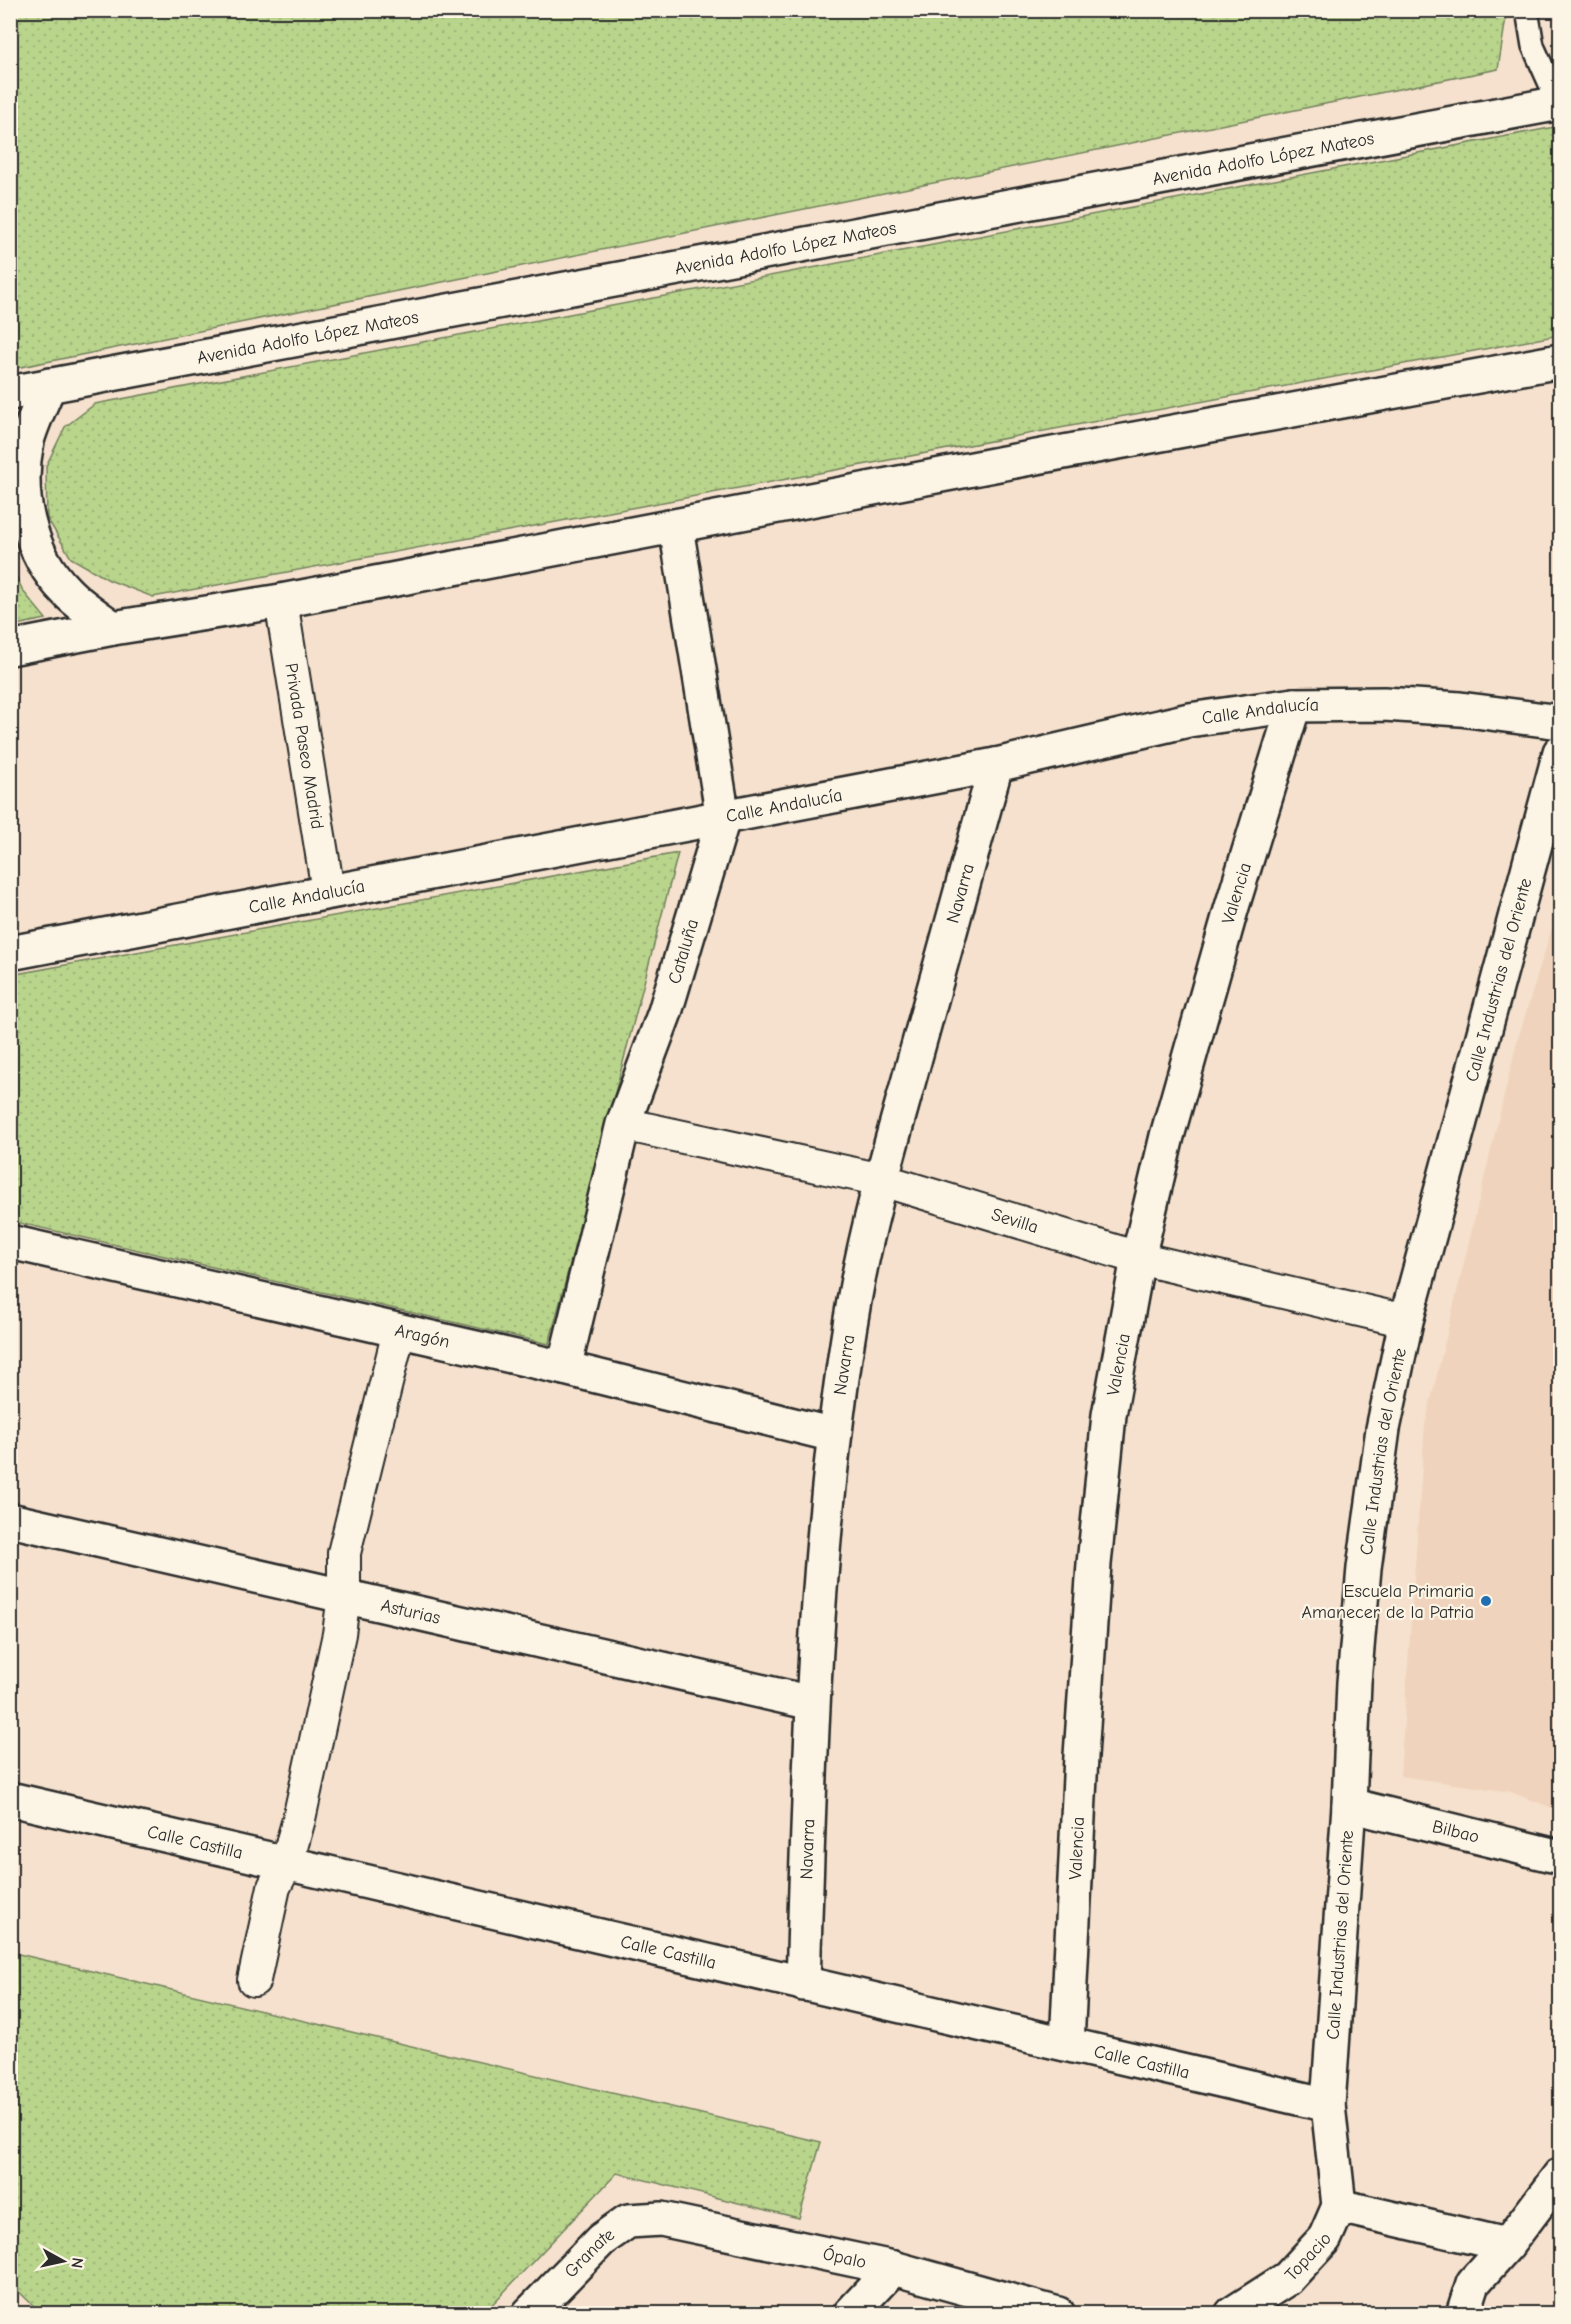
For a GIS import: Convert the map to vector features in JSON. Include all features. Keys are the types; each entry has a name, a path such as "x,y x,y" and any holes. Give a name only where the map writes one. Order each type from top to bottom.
{"street":[{"name":"Avenida Adolfo López Mateos","path":"10,393 1560,104"},
{"path":"10,648 112,628 281,601 1004,463 1560,361"},
{"path":"49,385 27,440 22,487 30,530 47,567 66,591 112,628"},
{"name":"Cataluña","path":"564,1368 623,1124 665,1012 723,818 676,527"},
{"name":"Privada Paseo Madrid","path":"281,601 328,891"},
{"name":"Calle Andalucía","path":"10,953 996,765 1189,720 1294,705 1384,704 1460,709 1560,722"},
{"name":"Valencia","path":"1067,2044 1081,1756 1094,1564 1109,1415 1138,1258 1180,1091 1231,910 1294,705"},
{"name":"Calle Industrias del Oriente","path":"1340,2206 1328,2105 1349,1805 1354,1682 1365,1568 1383,1429 1406,1321 1560,752"},
{"name":"Navarra","path":"803,1984 812,1703 822,1560 834,1435 855,1298 882,1180 996,765"},
{"name":"Sevilla","path":"623,1124 882,1180 1138,1258 1406,1321"},
{"name":"Aragón","path":"10,1242 564,1368 834,1435"},
{"path":"254,1980 274,1887 287,1862 299,1819 337,1646 344,1595 344,1553 399,1331"},
{"name":"Asturias","path":"10,1520 812,1703"},
{"name":"Calle Castilla","path":"10,1799 1328,2105"},
{"name":"Bilbao","path":"1349,1805 1560,1857"},
{"path":"1463,2313 1473,2283 1507,2245 1560,2175"},
{"path":"1340,2206 1507,2245"},
{"name":"Topacio","path":"1232,2313 1288,2278 1325,2238 1340,2206"},
{"name":"Ópalo","path":"628,2222 661,2219 893,2268 1058,2313"},
{"name":"Granate","path":"529,2313 601,2240 628,2222"},
{"path":"850,2313 893,2268"}],"lane":[{"path":"1527,10 1533,46 1560,104"}],"shaded area":[{"name":"Escuela Primaria Amanecer de la Patria","path":"1560,902 1560,1811 1511,1792 1400,1776 1425,1425 1517,1042"}],"green space":[{"path":"11,10 1507,11 1498,69 11,369"},
{"path":"1560,126 1560,335 153,597 109,580 71,558 47,518 46,466 65,427 95,404"},
{"path":"11,565 23,591 46,619 11,626"},
{"path":"678,853 549,1344 11,1221 11,975"},
{"path":"10,1952 821,2142 799,2218 617,2173 484,2313 41,2313 11,2284"}],"place":[{"name":"Escuela Primaria Amanecer de la Patria","path":"1486,1601"}]}
